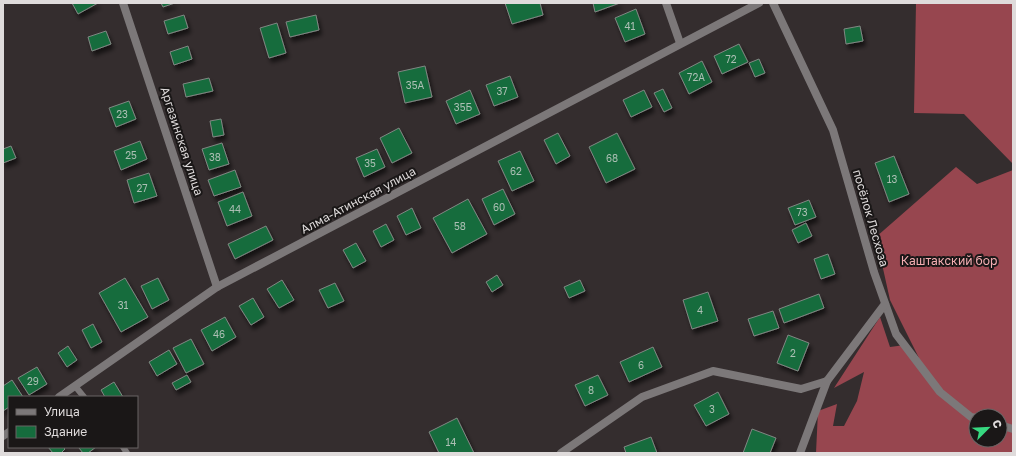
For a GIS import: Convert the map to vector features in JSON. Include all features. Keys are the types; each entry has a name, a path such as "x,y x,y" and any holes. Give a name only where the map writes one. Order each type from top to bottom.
{"street":[{"name":"Аргазинская улица","path":"123,3 217,287"},
{"path":"666,3 680,43"},
{"name":"Алма-Атинская улица","path":"60,396 217,287 680,43 759,3"},
{"name":"посёлок Лесхоза","path":"773,3 833,130 874,272 896,334 940,392 968,415"},
{"path":"800,453 827,381 885,304"},
{"path":"561,453 642,397 713,371 801,389 827,381"}],"lane":[{"path":"75,386 83,396"}],"green space":[{"path":"916,3 1013,3 1013,164 964,114 914,113"},
{"name":"Каштакский бор","path":"956,167 977,184 1013,170 1013,453 816,453 818,411 837,404 833,426 844,426 857,401 864,372 834,388 880,317 890,347 905,345 919,358 890,300 876,237"}],"building":[{"path":"72,3 98,3 78,14"},
{"path":"161,3 175,3 163,7"},
{"path":"505,3 540,3 543,15 512,24"},
{"path":"593,3 620,3 595,12"},
{"path":"636,9 645,34 625,42 615,18"},
{"path":"184,15 188,28 168,34 164,21"},
{"path":"316,15 319,30 290,37 286,22"},
{"path":"277,23 286,53 269,58 260,28"},
{"path":"860,26 863,41 846,44 844,29"},
{"path":"106,31 111,44 92,51 88,37"},
{"path":"739,44 748,62 722,74 714,56"},
{"path":"188,46 192,59 174,65 170,52"},
{"path":"759,59 765,73 755,77 749,63"},
{"path":"702,61 712,82 689,94 679,73"},
{"path":"425,66 432,97 405,103 398,72"},
{"path":"510,76 518,97 494,106 486,85"},
{"path":"209,78 213,91 186,97 183,84"},
{"path":"663,89 672,108 664,112 654,93"},
{"path":"470,90 480,114 456,124 446,101"},
{"path":"644,90 652,107 631,117 623,100"},
{"path":"129,101 136,119 116,127 109,108"},
{"path":"221,119 224,135 213,137 210,121"},
{"path":"399,128 412,153 392,163 380,138"},
{"path":"558,133 570,156 556,164 544,140"},
{"path":"617,133 635,169 606,183 589,147"},
{"path":"140,141 147,159 121,170 114,151"},
{"path":"222,143 229,164 209,170 202,149"},
{"path":"11,146 16,158 3,163 3,149"},
{"path":"377,149 385,167 364,177 356,158"},
{"path":"520,151 534,181 512,191 498,161"},
{"path":"894,156 909,194 889,202 875,163"},
{"path":"235,170 241,187 214,196 208,180"},
{"path":"149,173 157,196 134,203 127,180"},
{"path":"503,189 515,214 494,225 482,199"},
{"path":"243,192 252,216 227,226 218,202"},
{"path":"468,199 487,234 452,253 433,218"},
{"path":"809,200 816,217 795,225 788,208"},
{"path":"412,208 421,228 406,235 397,216"},
{"path":"806,223 812,236 798,243 792,230"},
{"path":"386,224 394,240 381,247 373,231"},
{"path":"266,226 273,240 235,259 228,244"},
{"path":"356,243 366,261 353,268 343,250"},
{"path":"828,254 835,274 821,279 814,259"},
{"path":"497,275 503,285 492,292 486,282"},
{"path":"125,278 148,317 121,332 99,293"},
{"path":"158,278 169,300 152,309 141,286"},
{"path":"282,280 294,300 279,308 267,289"},
{"path":"580,280 585,291 569,298 564,287"},
{"path":"335,283 344,301 328,308 319,290"},
{"path":"708,292 718,321 692,329 683,300"},
{"path":"819,294 824,308 784,323 779,309"},
{"path":"253,298 264,317 251,325 239,306"},
{"path":"773,311 779,328 754,336 748,319"},
{"path":"225,317 236,337 212,351 201,330"},
{"path":"93,324 102,342 91,348 82,330"},
{"path":"788,335 809,343 798,371 777,363"},
{"path":"191,339 204,364 186,373 173,348"},
{"path":"68,346 77,360 67,367 58,353"},
{"path":"653,347 662,367 629,382 620,362"},
{"path":"169,350 177,364 157,376 149,362"},
{"path":"37,367 47,384 29,395 18,378"},
{"path":"187,375 191,382 176,390 172,383"},
{"path":"598,375 608,395 585,406 575,385"},
{"path":"12,380 22,396 8,396 8,408 3,411 3,386"},
{"path":"114,382 122,396 104,396 101,390"},
{"path":"718,392 729,414 706,426 694,405"},
{"path":"457,418 474,453 439,453 429,432"},
{"path":"752,429 776,438 770,453 743,453"},
{"path":"651,437 657,453 626,453 624,447"},
{"path":"49,448 65,449 61,453 53,453"},
{"path":"79,448 95,448 88,453 83,453"}]}
